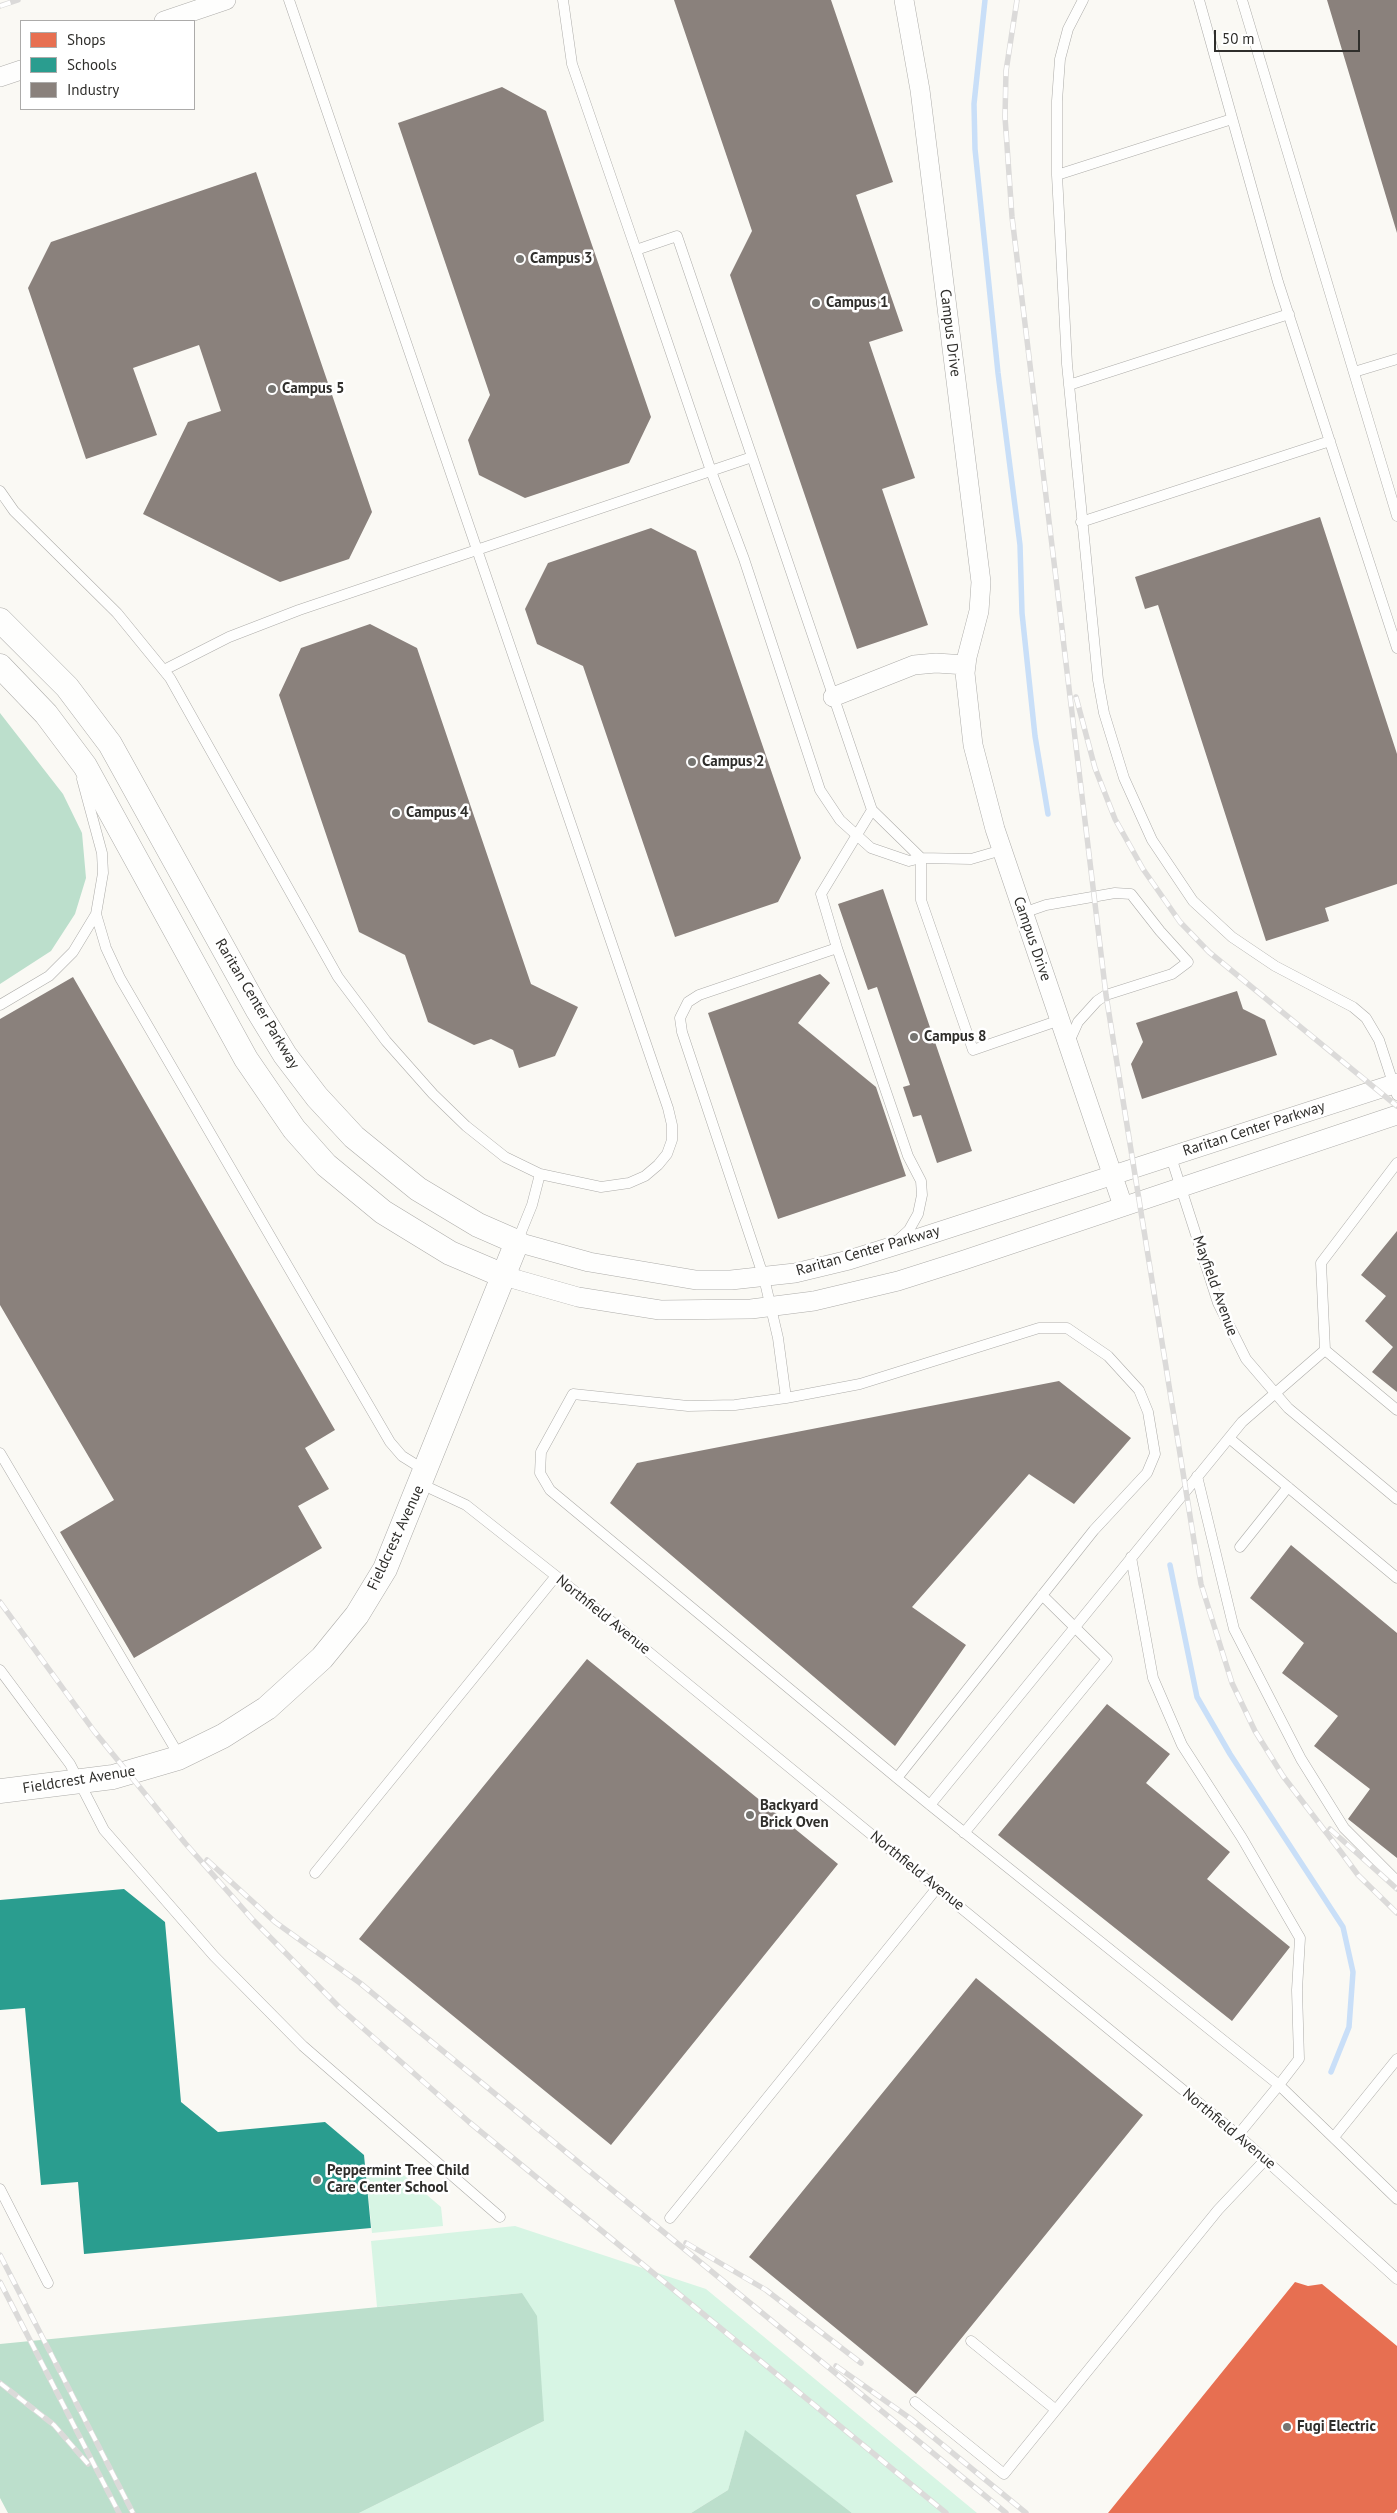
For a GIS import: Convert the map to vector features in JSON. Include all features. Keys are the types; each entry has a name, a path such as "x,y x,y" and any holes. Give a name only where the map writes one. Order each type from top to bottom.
{"street":[{"path":"167,20 226,0"},
{"name":"Campus Drive","path":"904,0 920,90 980,582 979,612 966,665 965,681 975,754 981,784 1002,850 1123,1206"},
{"path":"0,77 20,70"},
{"name":"Raritan Center Parkway","path":"0,620 67,687 110,744 257,1009 285,1055 317,1097 354,1137 410,1184 478,1225 517,1242 589,1262 661,1276 696,1280 764,1278 820,1268 884,1249 1112,1175 1396,1087"},
{"path":"833,697 914,665 936,663 966,665"},
{"name":"Raritan Center Parkway","path":"0,666 40,707 72,748 103,796 246,1059 294,1129 339,1177 387,1215 420,1237 457,1257 504,1276 578,1297 660,1310 712,1311 772,1308 832,1298 898,1281 1397,1115"},
{"name":"Fieldcrest Avenue","path":"0,1792 80,1783 128,1774 180,1757 223,1736 267,1708 295,1685 335,1645 358,1615 385,1569 424,1478 517,1242"}],"lane":[{"path":"0,491 14,511 118,613 164,670 179,693 329,964 358,1006 402,1060 456,1116 505,1157 540,1174 593,1187 610,1187 629,1183 645,1176 663,1160 670,1148 672,1125 668,1108 289,0"},
{"path":"563,0 572,64 711,471 744,559 820,790 840,820 870,848 897,858 909,861 921,858 952,861 971,860 1002,850"},
{"path":"1083,0 1068,28 1060,60 1057,101 1057,175 1069,385 1081,522 1098,680 1104,713 1124,778 1152,840 1189,896 1216,924 1275,966 1353,1007 1366,1018 1379,1040 1396,1087"},
{"path":"1199,0 1289,314 1397,648"},
{"path":"1242,0 1397,516"},
{"path":"1057,175 1232,119"},
{"path":"636,250 677,236 872,810 921,858 921,900 973,1050 1060,1020"},
{"path":"1069,385 1289,314"},
{"path":"1354,372 1397,359"},
{"path":"1081,522 1330,441"},
{"path":"164,670 229,637 299,610 752,457"},
{"path":"0,1005 49,976 73,952 96,914 103,873 102,853 72,748"},
{"path":"872,810 820,894 908,1156 921,1181 920,1204 914,1222 902,1237 884,1249"},
{"path":"1023,913 1046,905 1115,893 1131,894 1160,931 1188,962 1172,974 1106,995 1097,1001 1073,1030 1068,1046"},
{"name":"Northfield Avenue","path":"96,914 106,948 120,978 390,1442 402,1456 424,1478 472,1509 556,1576 1266,2158 1397,2279"},
{"path":"786,1398 772,1308 764,1278 682,1032 680,1018 688,1002 699,995 837,948"},
{"name":"Mayfield Avenue","path":"1171,1157 1225,1320 1246,1359 1273,1393 1317,1433 1397,1499"},
{"path":"1397,1163 1321,1263 1325,1350 1397,1410"},
{"path":"517,1242 532,1204 540,1174"},
{"path":"897,1778 1094,1530 1146,1473 1156,1454 1148,1412 1139,1390 1108,1356 1067,1328 1038,1328 860,1384 786,1398 735,1405 688,1406 572,1394 541,1452 540,1473 550,1490 930,1806 1279,2085 1397,2199"},
{"path":"930,1806 1242,1422 1273,1393 1325,1350"},
{"path":"1229,1438 1397,1578"},
{"path":"0,1454 180,1757"},
{"path":"1197,1476 1234,1629 1301,1759 1344,1828 1397,1881"},
{"path":"1240,1547 1288,1487"},
{"path":"1131,1558 1153,1678 1182,1745 1242,1838 1300,1938 1297,1990 1299,2059 1238,2135"},
{"path":"315,1873 556,1576"},
{"path":"964,1833 1108,1659 1042,1595"},
{"path":"0,1670 64,1755 104,1830 230,1972 303,2046 500,2217"},
{"path":"670,2218 938,1888"},
{"path":"1334,2137 1397,2059"},
{"path":"915,2402 1004,2474 1218,2210 1266,2158"},
{"path":"0,2189 48,2283"},
{"path":"971,2341 1056,2410"}],"green space":[{"path":"0,713 63,794 82,833 86,878 75,914 51,951 0,984"},
{"path":"399,2171 441,2207 443,2226 372,2233 366,2174"},
{"path":"515,2226 706,2289 977,2513 852,2513 745,2431 728,2490 691,2513 359,2513 544,2421 522,2293 377,2307 371,2241"},
{"path":"522,2293 537,2316 544,2421 359,2513 8,2513 0,2498 0,2344"},
{"path":"745,2430 852,2513 691,2513 728,2490"}],"building: Shops":[{"name":"Fugi Electric","path":"1295,2282 1308,2286 1322,2284 1397,2346 1397,2509 1394,2513 1108,2513"}],"building: Schools":[{"path":"124,1889 165,1922 181,2102 218,2132 325,2122 364,2155 371,2228 84,2254 78,2182 41,2185 25,2008 0,2010 0,1900"}],"building: Industry":[{"name":"Campus 1","path":"674,0 831,0 893,182 856,195 903,331 869,342 915,478 882,489 928,625 857,649 730,275 752,231"},
{"path":"1327,0 1397,0 1397,233"},
{"name":"Campus 3","path":"502,87 546,111 651,417 629,463 525,498 479,475 468,440 490,395 398,123"},
{"name":"Campus 5","path":"256,172 372,512 349,559 280,582 143,514 188,422 221,411 199,345 133,368 157,435 86,459 28,288 51,242"},
{"path":"1320,517 1397,754 1397,884 1325,908 1329,921 1266,941 1158,605 1145,609 1135,577"},
{"name":"Campus 2","path":"651,528 696,551 801,858 778,902 675,937 583,666 537,644 525,609 548,563"},
{"name":"Campus 4","path":"370,624 417,648 531,984 578,1007 555,1056 519,1068 513,1050 491,1039 474,1045 428,1022 405,955 359,932 279,695 301,648"},
{"name":"Campus 8","path":"883,889 972,1151 937,1163 921,1115 913,1117 903,1087 910,1085 877,987 868,990 838,904"},
{"path":"820,974 830,983 798,1023 876,1087 906,1176 778,1219 708,1013"},
{"path":"73,977 335,1430 305,1448 329,1489 298,1506 322,1548 134,1658 60,1532 114,1500 0,1305 0,1019"},
{"path":"1237,991 1243,1009 1265,1020 1277,1055 1142,1099 1131,1064 1143,1042 1136,1023"},
{"path":"1397,1231 1397,1392 1372,1372 1393,1347 1365,1321 1386,1296 1361,1275"},
{"path":"1059,1381 1131,1438 1074,1504 1029,1474 912,1607 966,1645 895,1746 610,1503 637,1463"},
{"path":"1291,1545 1397,1633 1397,1858 1348,1819 1370,1789 1314,1746 1338,1716 1282,1673 1304,1643 1250,1598"},
{"path":"587,1659 838,1864 611,2145 359,1939"},
{"path":"1107,1704 1170,1754 1146,1783 1230,1852 1207,1879 1290,1947 1232,2021 998,1835"},
{"path":"976,1978 1143,2115 916,2394 749,2257"}],"waterway":[{"path":"985,0 974,104 975,149 998,373 1020,545 1022,613 1035,736 1048,814"},
{"path":"1170,1565 1197,1697 1230,1754 1343,1927 1353,1972 1349,2027 1331,2072"}],"railway":[{"path":"0,6 18,0"},
{"path":"1017,0 1006,71 1005,117 1012,217 1063,636"},
{"path":"1062,630 1106,995 1201,1584 1232,1683 1255,1731 1283,1776 1358,1875 1397,1913"},
{"path":"1076,697 1095,768 1115,819 1143,869 1180,922 1209,952 1397,1106"},
{"path":"0,1602 94,1731 185,1843 253,1920 339,2007 469,2122 946,2513"},
{"path":"1330,1829 1397,1889"},
{"path":"207,1860 275,1922 360,1983 1006,2513"},
{"path":"686,2243 766,2290 861,2363"},
{"path":"0,2255 133,2513"},
{"path":"0,2282 119,2513"},
{"path":"836,2366 911,2419 1026,2513"},
{"path":"0,2383 54,2425 88,2464"}],"place":[{"name":"Campus 3","path":"520,259"},
{"name":"Campus 1","path":"816,303"},
{"name":"Campus 5","path":"272,389"},
{"name":"Campus 2","path":"692,762"},
{"name":"Campus 4","path":"396,813"},
{"name":"Campus 8","path":"914,1037"},
{"name":"Backyard Brick Oven","path":"750,1815"},
{"name":"Peppermint Tree Child Care Center School","path":"317,2180"},
{"name":"Fugi Electric","path":"1287,2427"}]}
